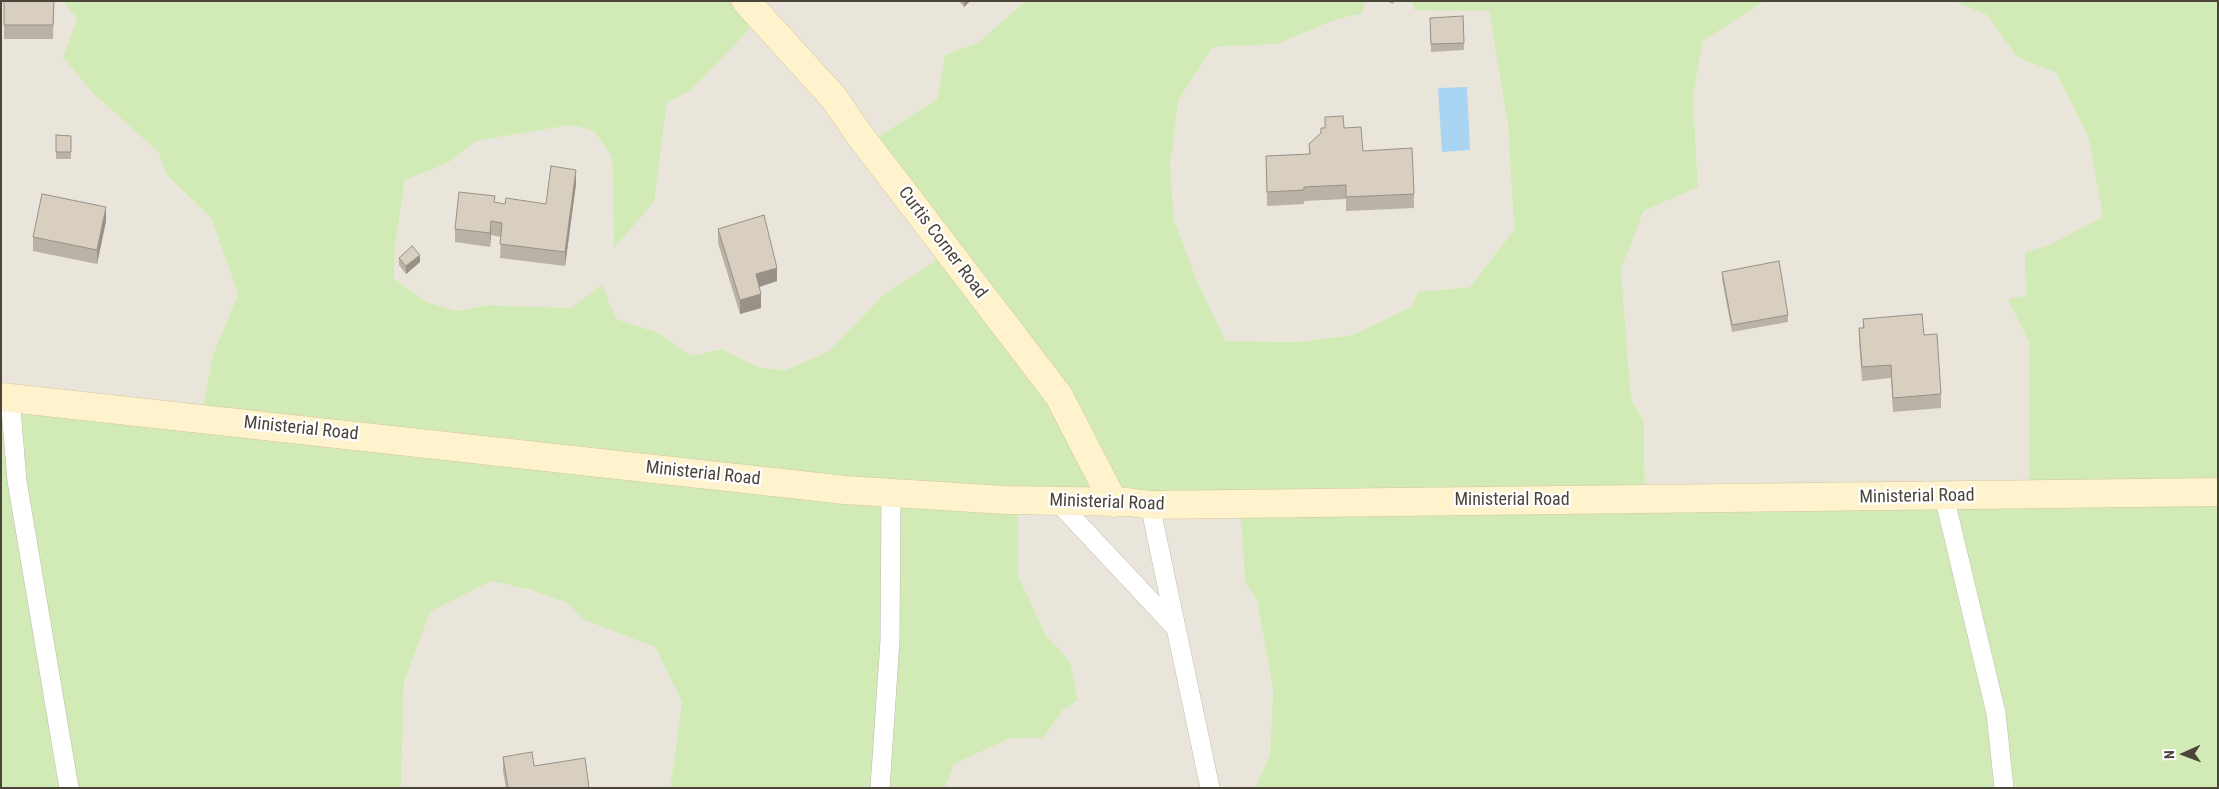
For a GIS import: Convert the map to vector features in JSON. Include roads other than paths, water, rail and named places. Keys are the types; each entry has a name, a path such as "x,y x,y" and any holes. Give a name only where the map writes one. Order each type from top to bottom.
{"main road":[{"name":"Curtis Corner Road","path":"746,1 833,97 861,137 1059,396 1114,503"},
{"name":"Ministerial Road","path":"6,397 891,494 1150,505 2218,492"}],"lane":[{"path":"6,397 17,481 70,788"},
{"path":"880,788 890,641 891,494"},
{"path":"1944,496 1996,714 2004,788"},
{"path":"1058,501 1176,628"},
{"path":"1150,505 1210,788"}],"water":[{"path":"1467,87 1470,150 1442,152 1438,88"}]}
